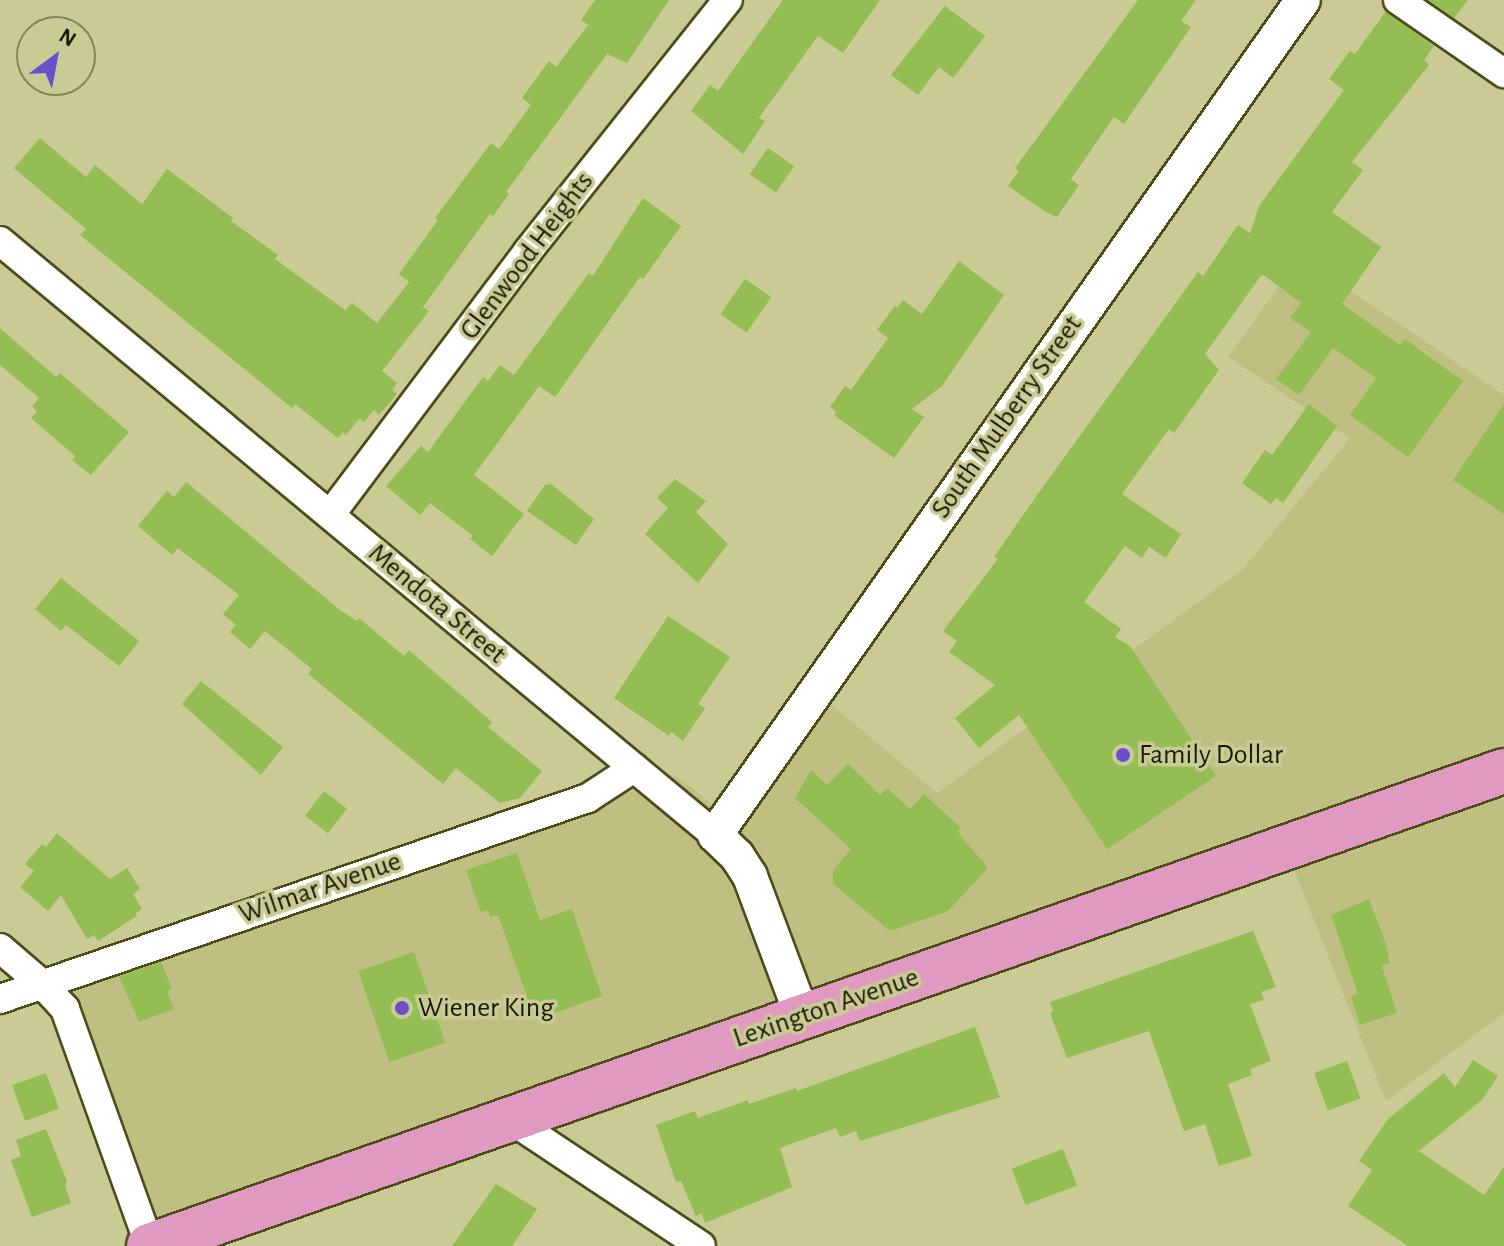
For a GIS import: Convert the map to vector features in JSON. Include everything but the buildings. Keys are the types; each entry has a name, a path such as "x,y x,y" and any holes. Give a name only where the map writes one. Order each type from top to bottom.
{"main road":[{"name":"Lexington Avenue","path":"149,1246 1504,771"}],"street":[{"name":"Glenwood Heights","path":"330,515 528,251 728,0"},
{"name":"South Mulberry Street","path":"715,835 1303,0"},
{"path":"1398,0 1504,73"},
{"name":"Mendota Street","path":"0,241 737,856 755,887 803,1018"},
{"name":"Wilmar Avenue","path":"0,999 588,798 634,768"},
{"path":"0,948 42,984 65,1009 149,1246"},
{"path":"510,1119 701,1246"}],"shaded area":[{"path":"1300,257 1504,395 1504,1013 1386,1101 1284,845 135,1246 43,999 676,776 739,825 822,697 937,793 1242,570 1350,438 1228,357"}],"place":[{"name":"Family Dollar","path":"1123,755"},
{"name":"Wiener King","path":"402,1008"}]}
